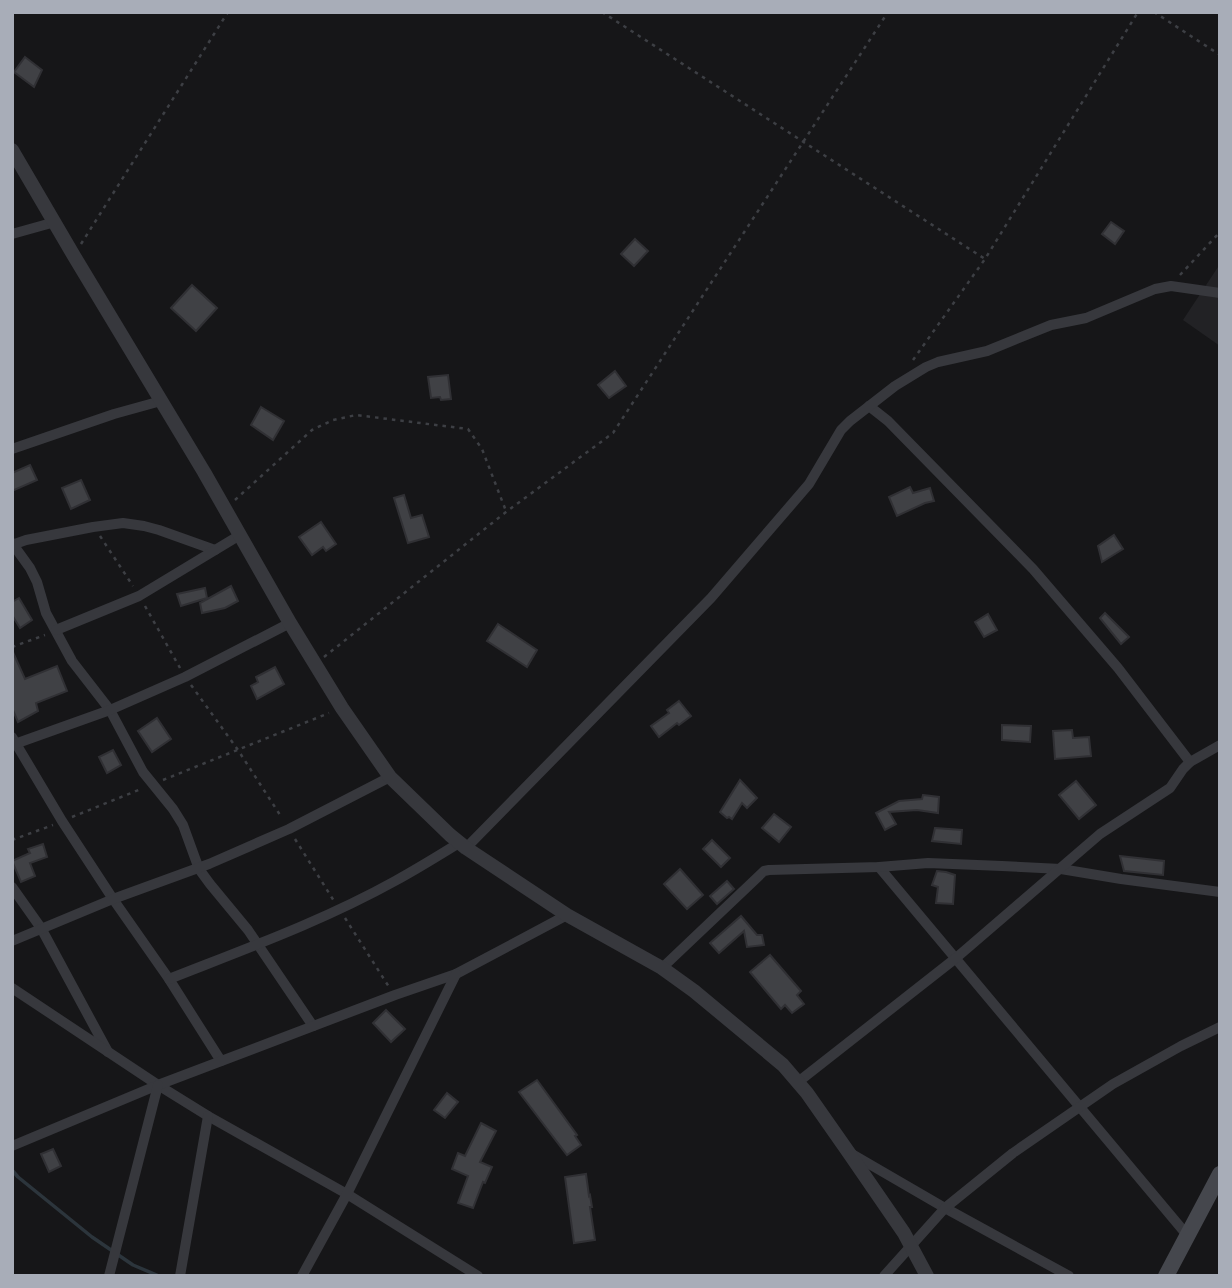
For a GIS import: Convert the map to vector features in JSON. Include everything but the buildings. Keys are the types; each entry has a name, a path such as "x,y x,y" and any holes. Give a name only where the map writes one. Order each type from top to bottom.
{"main road":[{"path":"1166,1276 1220,1174"}],"street":[{"path":"12,150 341,708 390,776 463,846 567,915 662,968 694,990 783,1065 849,1153 912,1246 927,1276"},
{"path":"12,234 55,222"},
{"path":"169,979 340,909 463,846 710,598 809,484 841,430 895,386 938,362 987,351 1051,325 1086,318 1155,289 1171,286 1220,293"},
{"path":"12,449 161,401"},
{"path":"869,406 883,416 1034,569 1118,667 1190,762"},
{"path":"215,550 144,526 123,523 13,544 30,568 46,613 72,661 110,709 143,772 183,825 199,869 248,930 313,1026"},
{"path":"56,630 139,596 240,535"},
{"path":"221,1061 62,821 14,742 110,709 185,677 290,623"},
{"path":"798,1082 956,958 1100,835 1170,788 1190,762 1220,745"},
{"path":"12,941 113,899 199,869 289,830 390,776"},
{"path":"662,968 764,870 928,863 1061,869 1220,892"},
{"path":"879,867 1187,1235"},
{"path":"12,887 41,928 109,1054"},
{"path":"12,1146 158,1085 456,974 567,915"},
{"path":"302,1276 347,1194 456,974"},
{"path":"12,988 109,1054 208,1116 347,1194 478,1276"},
{"path":"884,1276 945,1208 1013,1153 1127,1076 1220,1027"},
{"path":"108,1276 158,1085"},
{"path":"180,1276 208,1116"},
{"path":"849,1153 1069,1276"}],"path":[{"path":"74,256 228,12"},
{"path":"603,12 985,259"},
{"path":"315,664 506,512 613,433 888,12"},
{"path":"910,365 985,259 1138,12"},
{"path":"1154,12 1220,55"},
{"path":"1171,286 1220,232"},
{"path":"225,509 312,430 333,420 356,415 467,429 482,449 506,512"},
{"path":"93,527 139,596 185,677 238,750 394,995"},
{"path":"12,647 56,630"},
{"path":"12,840 341,708"}],"shaded area":[{"path":"1220,264 1220,346 1183,320"}],"waterway":[{"path":"12,1170 92,1237 133,1265 159,1276"}]}
